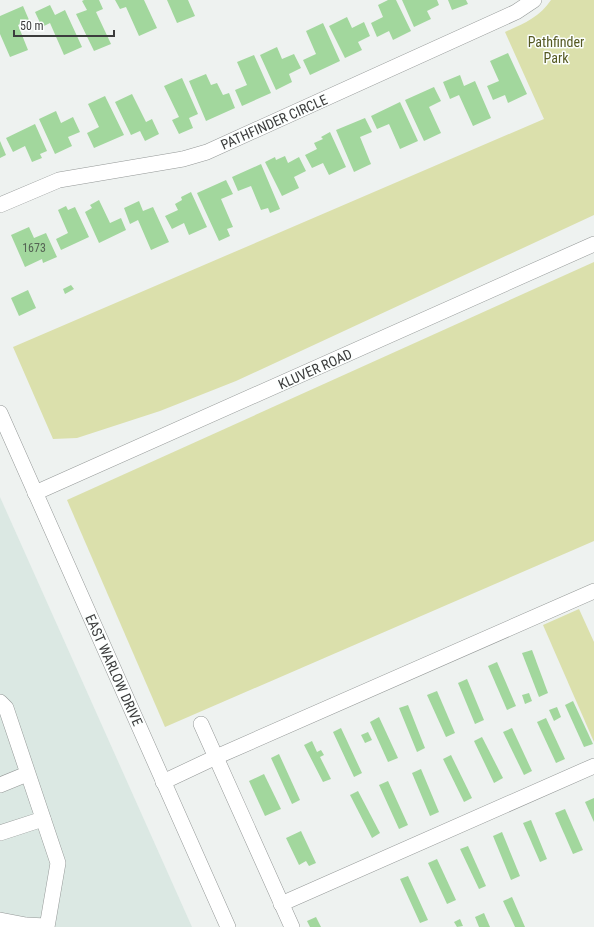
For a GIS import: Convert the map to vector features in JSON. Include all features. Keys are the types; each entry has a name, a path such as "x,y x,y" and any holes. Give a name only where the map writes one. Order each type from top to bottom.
{"street":[{"name":"PATHFINDER CIRCLE","path":"0,205 59,180 184,159 207,152 516,12 534,0"},
{"name":"KLUVER ROAD","path":"35,493 594,244"},
{"name":"EAST WARLOW DRIVE","path":"0,413 228,927"},
{"path":"163,782 216,757 594,591"},
{"path":"0,702 6,708 27,774 58,862 47,927 0,920"},
{"path":"201,724 292,927"},
{"path":"281,904 594,766"},
{"path":"0,785 27,774"},
{"path":"0,833 43,819"}],"shaded area":[{"path":"0,497 192,927 0,927"}],"green space":[{"name":"Pathfinder Park","path":"551,0 594,0 594,215 236,381 160,411 77,438 53,439 13,347 544,119 505,32 525,23 542,11"},
{"path":"594,262 594,541 165,727 67,500"},
{"path":"579,609 594,642 594,742 543,625"}],"building":[{"path":"99,0 103,9 96,12 111,44 94,51 76,14 87,10 82,1"},
{"path":"115,0 144,0 157,28 139,36 126,7 120,9"},
{"path":"167,0 188,0 195,16 177,23"},
{"path":"388,0 396,0 411,31 393,40 389,31 377,37 371,23 383,17 378,5"},
{"path":"402,0 437,0 439,5 427,11 431,19 414,27"},
{"path":"448,0 466,0 468,4 452,10"},
{"path":"50,5 55,15 65,10 82,47 64,55 50,23 42,27 35,12"},
{"path":"23,6 29,20 18,25 28,50 10,57 0,34 0,16"},
{"path":"347,17 352,28 364,22 370,36 358,42 362,50 345,58 329,26"},
{"path":"323,23 340,61 310,75 303,60 316,54 306,31"},
{"path":"277,47 282,59 294,54 301,68 289,74 292,82 276,90 260,55"},
{"path":"508,53 527,94 508,103 505,95 493,100 487,86 499,81 490,61"},
{"path":"254,55 271,93 242,106 235,90 247,85 237,62"},
{"path":"206,74 211,85 217,83 223,95 229,93 235,108 206,121 189,81"},
{"path":"460,75 464,86 475,81 491,118 473,126 459,95 450,99 443,82"},
{"path":"182,78 198,114 189,118 193,128 179,134 172,120 179,117 164,86"},
{"path":"434,87 441,101 429,107 441,133 424,141 405,100"},
{"path":"132,94 146,122 152,119 159,134 145,141 140,131 131,135 115,102"},
{"path":"105,96 124,135 94,148 87,133 99,127 88,104"},
{"path":"400,102 418,141 400,149 389,124 377,129 371,116"},
{"path":"56,111 61,123 73,117 80,132 68,137 72,146 55,154 39,119"},
{"path":"365,118 372,132 360,137 371,164 354,172 336,130"},
{"path":"35,124 47,151 40,154 42,158 32,162 25,146 13,152 6,138"},
{"path":"330,132 346,167 329,175 323,163 312,168 305,155 317,149 314,143 323,139 321,137"},
{"path":"0,141 6,155 0,158"},
{"path":"285,156 288,163 299,157 306,171 294,177 299,188 282,196 265,162 275,157 276,160"},
{"path":"261,164 280,209 270,213 268,208 261,210 251,186 238,191 232,177"},
{"path":"226,180 233,194 221,199 233,227 227,229 230,236 219,241 197,193"},
{"path":"191,192 207,227 189,235 184,223 172,229 165,216 178,210 175,204 182,200 181,197"},
{"path":"99,200 110,223 121,218 126,230 99,243 85,212 92,208 90,205"},
{"path":"139,201 143,211 153,207 169,242 151,250 138,220 130,224 124,208"},
{"path":"66,206 68,210 75,207 89,237 61,250 56,239 68,233 58,210"},
{"path":"29,227 34,238 46,233 57,257 43,263 42,259 25,267 11,235"},
{"path":"71,285 74,289 65,294 63,289"},
{"path":"28,290 36,308 19,316 11,298"},
{"path":"532,650 548,693 539,697 522,653"},
{"path":"497,662 516,706 507,710 488,666"},
{"path":"467,679 484,720 475,724 458,683"},
{"path":"437,691 455,733 446,737 427,695"},
{"path":"529,693 532,701 525,704 522,695"},
{"path":"573,701 593,744 584,747 565,705"},
{"path":"408,705 425,748 417,752 399,708"},
{"path":"557,707 561,717 554,721 549,710"},
{"path":"379,717 398,758 388,762 370,722"},
{"path":"546,718 565,759 556,763 537,722"},
{"path":"341,728 362,773 354,777 333,732"},
{"path":"512,728 532,771 524,775 503,732"},
{"path":"368,732 372,740 365,743 361,735"},
{"path":"482,737 503,778 494,783 474,741"},
{"path":"312,741 317,752 321,750 324,755 320,757 331,779 323,782 304,745"},
{"path":"279,754 300,800 292,804 271,758"},
{"path":"451,755 472,798 464,802 443,759"},
{"path":"421,769 439,812 430,816 412,773"},
{"path":"264,774 281,809 265,816 249,781"},
{"path":"388,781 408,825 399,829 379,785"},
{"path":"358,791 380,833 372,838 350,795"},
{"path":"594,798 594,822 585,802"},
{"path":"565,809 583,850 573,854 555,813"},
{"path":"531,820 547,859 540,862 523,823"},
{"path":"301,831 316,863 309,866 306,861 299,865 286,838"},
{"path":"502,832 520,876 511,880 493,836"},
{"path":"468,846 486,886 479,889 460,849"},
{"path":"437,859 456,900 447,904 428,863"},
{"path":"408,876 428,920 420,923 400,879"},
{"path":"512,897 525,927 515,927 503,901"},
{"path":"484,913 490,927 479,927 475,917"},
{"path":"316,917 321,927 310,927 307,921"},
{"path":"460,919 463,926 457,927 454,922"}]}
